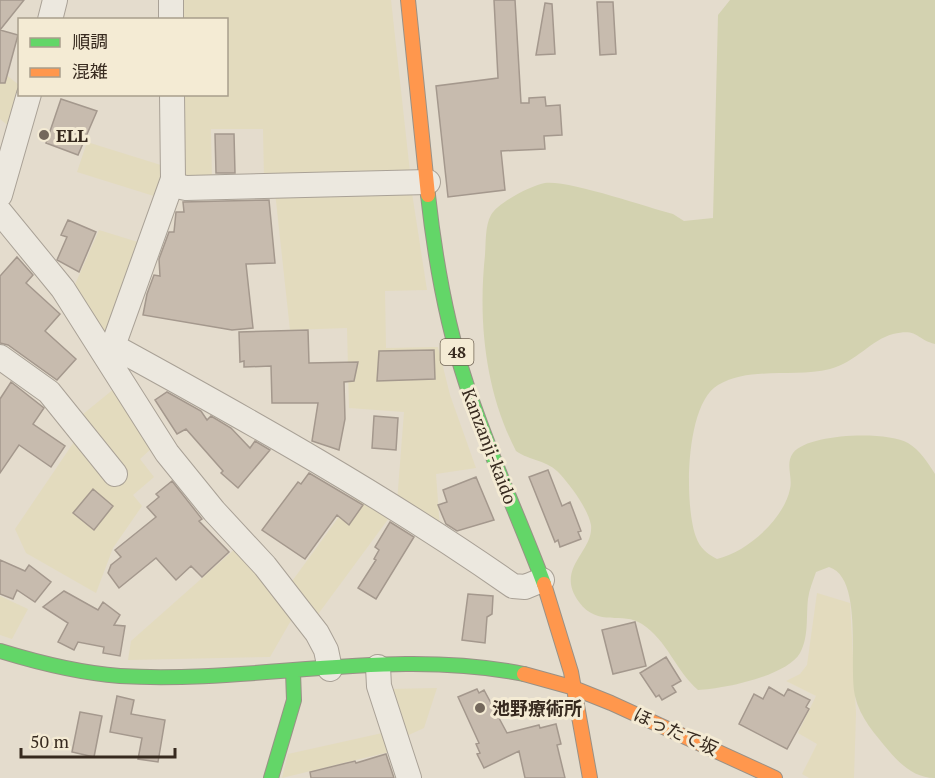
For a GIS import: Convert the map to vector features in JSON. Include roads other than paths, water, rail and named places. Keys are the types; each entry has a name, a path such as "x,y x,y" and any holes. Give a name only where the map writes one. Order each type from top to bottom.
{"street":[{"path":"50,18 55,0"},
{"path":"171,0 171,18"},
{"name":"Kanzanji-kaido","path":"408,0 438,257 456,348 482,429 542,580 576,687 590,778"},
{"path":"0,195 28,96"},
{"path":"110,353 172,185 172,96"},
{"path":"172,185 186,188 428,182"},
{"path":"0,212 110,353 168,453 214,511 265,566 317,633 326,650 330,669"},
{"path":"110,353 241,416 360,487 513,586 519,588 542,580"},
{"path":"0,357 49,392 115,474"},
{"name":"ほったて坂","path":"0,651 60,667 120,676 293,672 378,667 486,668 576,687 732,756 775,778"},
{"path":"378,667 379,687 409,778"},
{"path":"271,778 294,700 293,672"}],"place":[{"name":"ELL","path":"44,135"},
{"name":"池野療術所","path":"480,708"}]}
